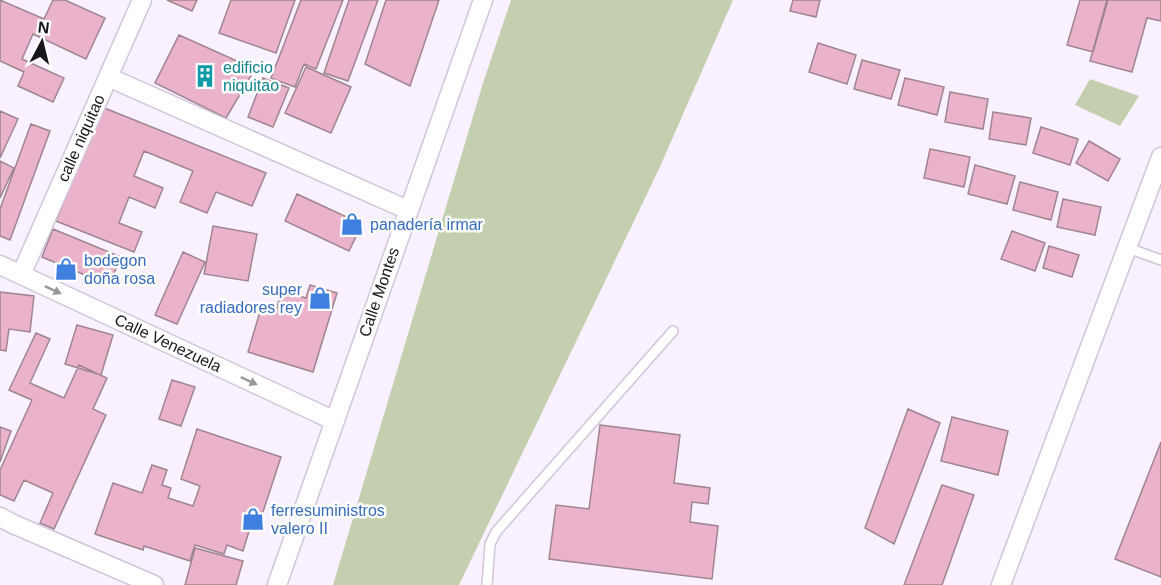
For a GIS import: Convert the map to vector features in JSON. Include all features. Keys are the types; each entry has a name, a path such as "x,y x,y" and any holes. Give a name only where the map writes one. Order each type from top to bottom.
{"street":[{"name":"calle niquitao","path":"21,275 142,0"},
{"name":"Calle Montes","path":"277,585 483,0"},
{"path":"108,77 408,210"},
{"path":"1001,585 1161,156"},
{"name":"Calle Venezuela","path":"0,265 335,420"},
{"path":"0,516 24,529 154,585"}],"lane":[{"path":"1128,248 1161,261"},
{"path":"487,585 490,544 496,532 673,331"}],"green space":[{"path":"511,0 733,0 659,169 459,585 333,585 483,83"},
{"path":"1090,79 1139,96 1120,126 1075,105"}],"building":[{"path":"0,0 44,19 53,0 65,0 105,18 86,59 33,34 22,59 64,78 53,102 18,86 24,72 0,61"},
{"path":"167,0 197,0 192,11"},
{"path":"231,0 295,0 276,53 219,33"},
{"path":"301,0 343,0 316,69 304,64 295,87 271,78"},
{"path":"349,0 378,0 348,81 324,73"},
{"path":"386,0 439,0 410,86 365,64"},
{"path":"793,0 820,0 816,17 790,11"},
{"path":"1080,0 1108,0 1093,52 1067,45"},
{"path":"1107,0 1161,0 1161,21 1147,18 1132,72 1090,61"},
{"name":"edificio niquitao","path":"179,35 255,69 226,118 155,83"},
{"path":"818,43 856,55 847,84 809,72"},
{"path":"862,60 900,70 891,99 854,89"},
{"path":"306,67 351,87 331,133 285,113"},
{"path":"263,78 289,88 273,127 248,117"},
{"path":"905,78 944,87 937,115 898,105"},
{"path":"950,92 988,99 983,129 945,122"},
{"path":"102,107 266,173 252,206 216,192 207,213 180,202 193,171 144,151 134,176 163,188 155,208 129,197 119,223 142,232 134,252 56,221"},
{"path":"0,111 18,119 0,158"},
{"path":"993,112 1031,118 1026,145 989,139"},
{"path":"31,124 50,131 10,240 0,236 0,209"},
{"path":"1041,127 1078,139 1070,165 1033,153"},
{"path":"1089,141 1120,159 1108,181 1076,163"},
{"path":"930,149 970,157 964,187 924,178"},
{"path":"0,161 14,168 0,198"},
{"path":"975,165 1015,176 1007,204 968,194"},
{"path":"1020,182 1058,192 1051,220 1013,210"},
{"path":"297,194 362,224 349,251 285,221"},
{"path":"1063,199 1101,207 1095,235 1057,227"},
{"path":"213,226 257,234 248,281 204,274"},
{"path":"53,229 121,257 109,285 42,257"},
{"path":"1012,231 1045,243 1035,271 1001,259"},
{"path":"1049,246 1079,255 1072,277 1043,268"},
{"path":"183,252 205,262 177,324 155,315"},
{"path":"310,285 337,293 313,372 248,352 262,305 276,310 282,291 306,298"},
{"path":"0,292 34,296 30,332 9,329 6,351 0,350"},
{"path":"77,325 113,335 101,375 65,364"},
{"path":"36,333 50,339 30,383 64,398 79,365 107,378 93,409 106,415 54,529 40,523 53,493 24,480 14,501 0,495 0,470 32,400 9,390"},
{"path":"172,380 195,387 181,426 159,419"},
{"path":"908,409 940,423 894,544 865,528"},
{"path":"952,417 1008,431 998,475 941,461"},
{"path":"600,425 680,435 674,483 710,488 708,504 692,502 690,522 718,526 712,579 549,559 556,505 589,509"},
{"path":"0,427 11,431 0,462"},
{"path":"197,429 281,457 257,530 250,528 243,551 227,545 224,554 195,545 190,561 144,546 143,550 95,534 113,483 142,493 152,465 167,470 162,485 171,488 168,498 193,506 200,486 181,479"},
{"path":"1161,442 1161,577 1115,559"},
{"path":"942,485 974,495 942,585 904,585"},
{"path":"195,548 243,561 236,585 185,585"}],"place":[{"name":"edificio niquitao","path":"205,76"},
{"name":"panadería irmar","path":"352,224"},
{"name":"bodegon doña rosa","path":"66,269"},
{"name":"super radiadores rey","path":"320,298"},
{"name":"ferresuministros valero II","path":"253,519"}]}
